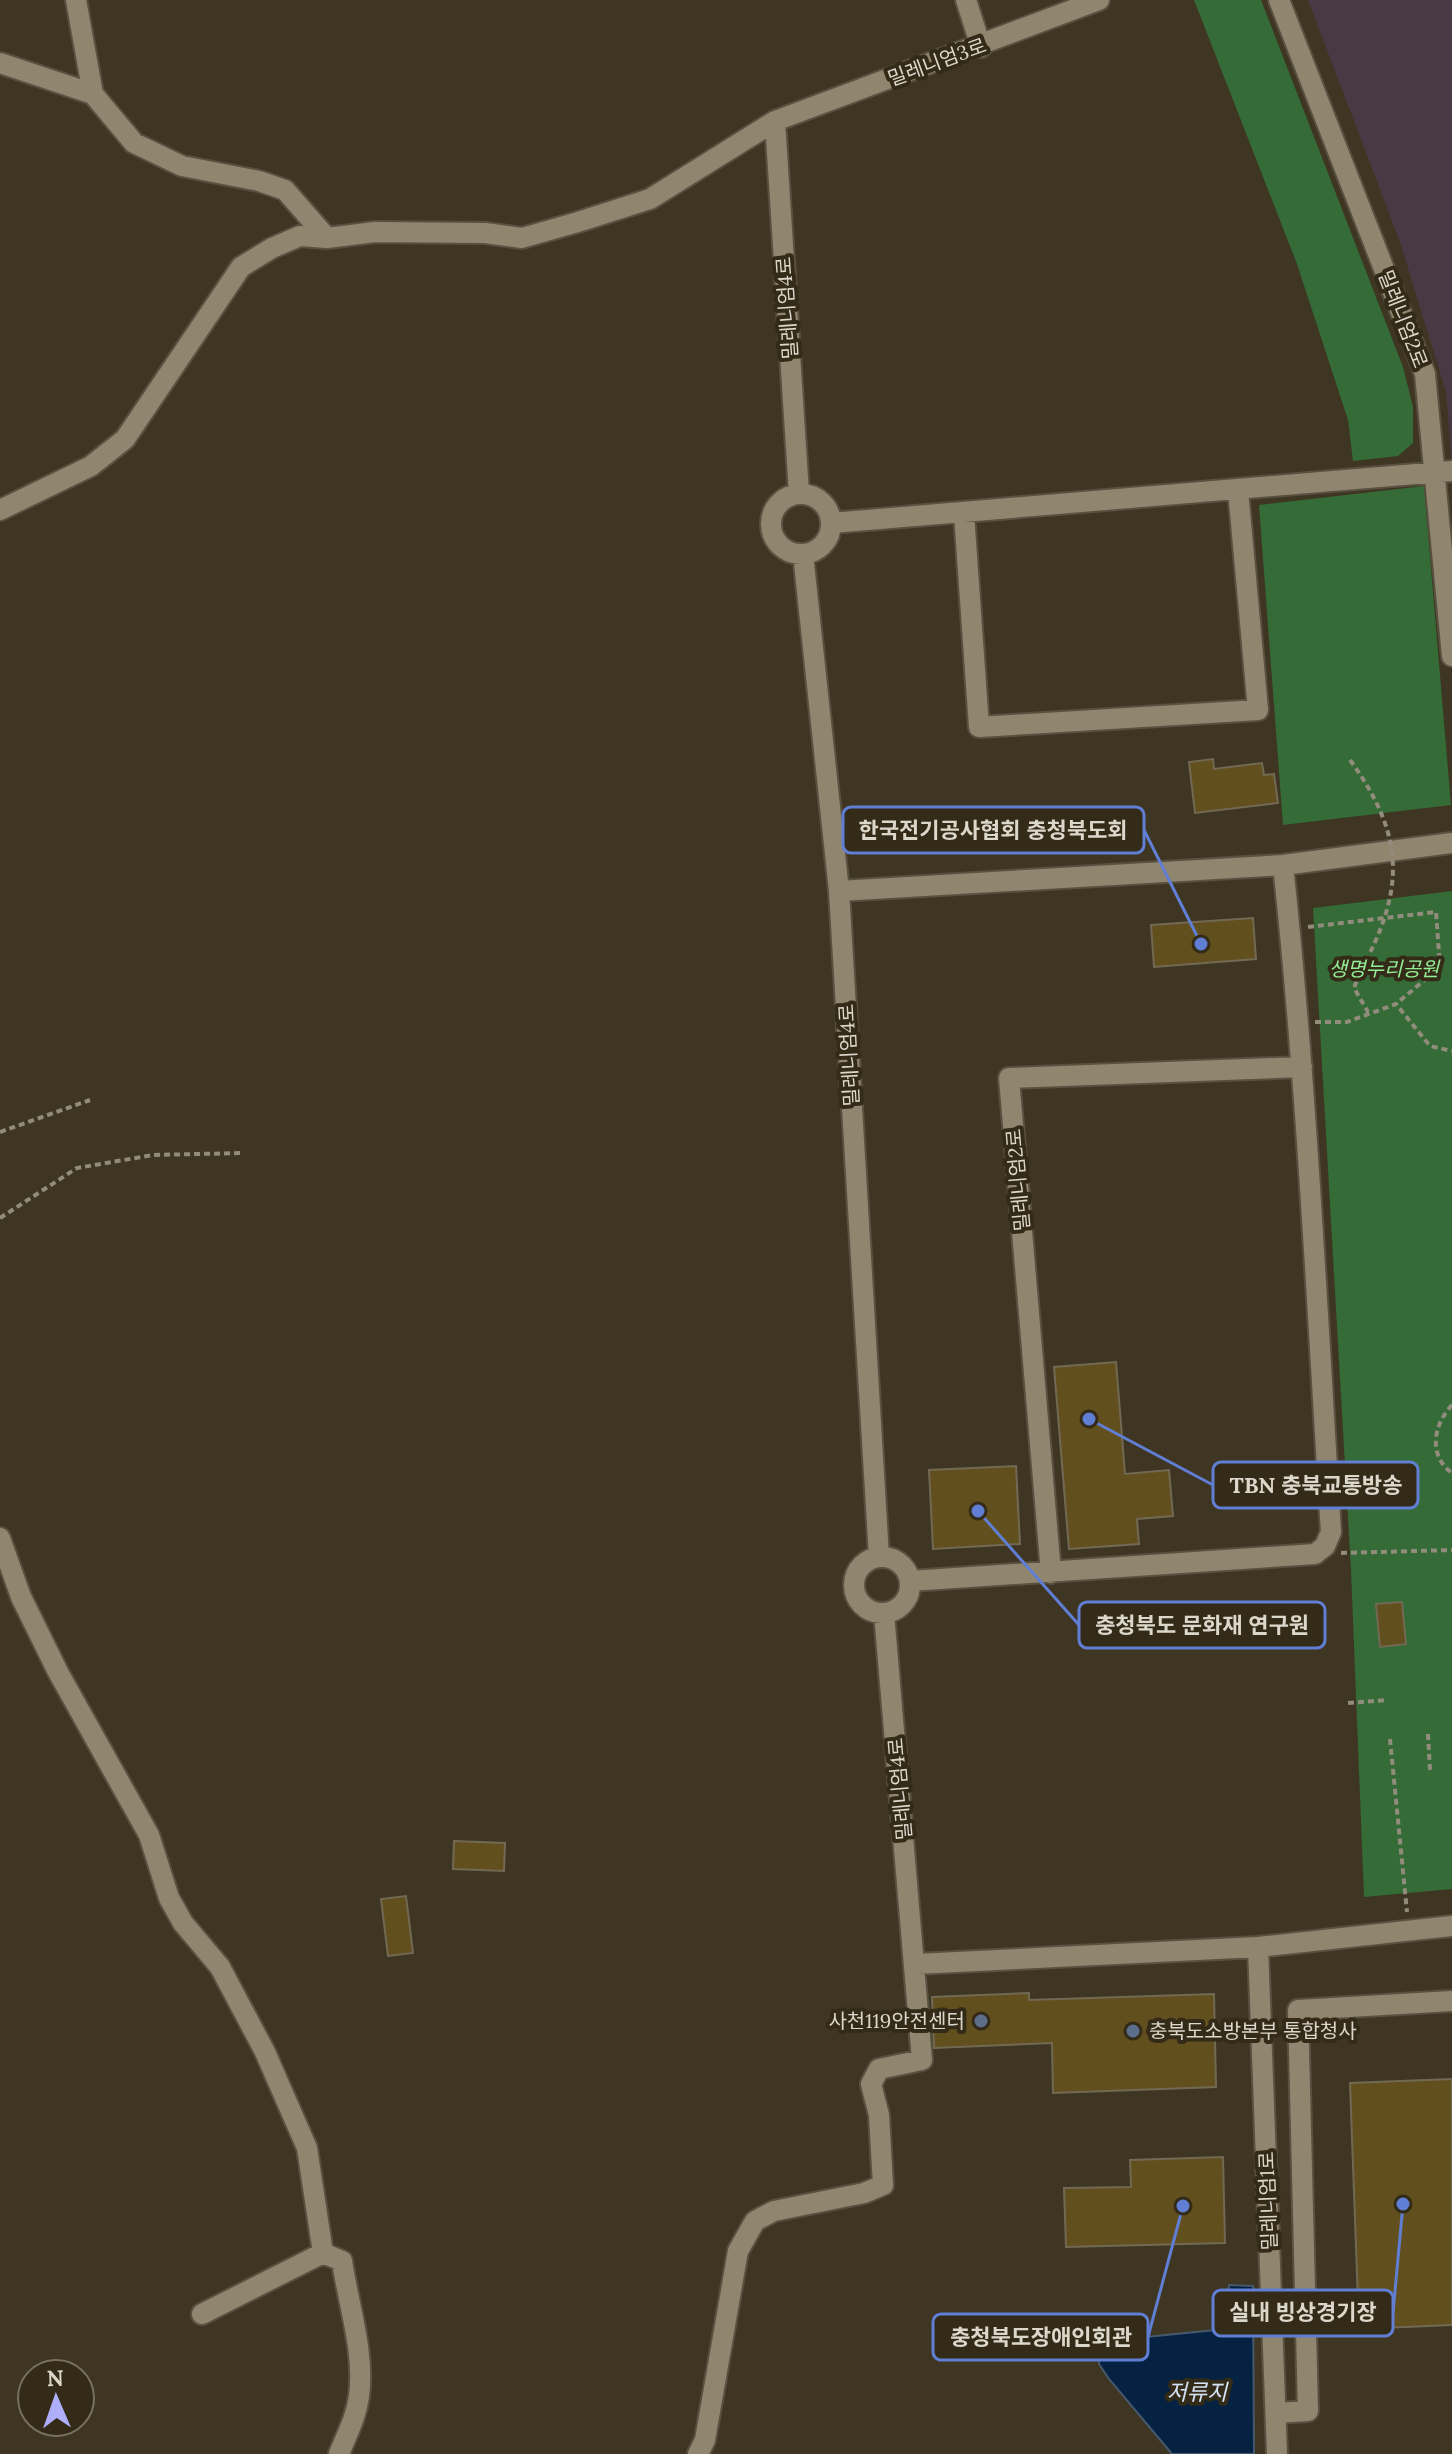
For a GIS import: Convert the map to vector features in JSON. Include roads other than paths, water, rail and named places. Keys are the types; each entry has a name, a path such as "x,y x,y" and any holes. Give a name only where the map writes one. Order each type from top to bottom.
{"street":[{"path":"76,0 93,94 134,143 182,166 259,181 285,190 327,238"},
{"path":"966,0 981,47"},
{"name":"밀레니엄3로","path":"0,510 91,466 125,439 241,267 272,248 300,236 327,238 390,232 485,233 522,238 650,199 775,121 981,47 1099,0"},
{"name":"밀레니엄2로","path":"1279,0 1425,374 1443,472 1452,656"},
{"path":"0,63 93,94"},
{"name":"밀레니엄4로","path":"775,121 799,494"},
{"path":"831,523 1443,472"},
{"path":"964,514 979,727 1258,710 1238,490"},
{"path":"799,494 821,501 831,523 824,545 803,554 786,551 778,545 770,526 776,506 783,499 799,494"},
{"name":"밀레니엄4로","path":"803,554 839,891 879,1557"},
{"path":"839,891 1283,865 1452,843"},
{"path":"910,1581 1315,1554 1325,1546 1331,1532 1302,1067 1283,865"},
{"name":"밀레니엄2로","path":"1051,1573 1009,1078 1302,1067"},
{"path":"0,1538 21,1597 58,1672 149,1835 169,1898 183,1923 220,1967 271,2065 307,2148 323,2253"},
{"path":"879,1557 902,1565 910,1581 910,1591 901,1606 884,1613 866,1608 859,1602 853,1584 860,1567 879,1557"},
{"name":"밀레니엄4로","path":"698,2454 705,2440 738,2251 755,2221 774,2211 864,2193 883,2185 879,2115 871,2084 879,2069 922,2060 884,1613"},
{"path":"916,1964 1258,1947 1452,1926"},
{"name":"밀레니엄1로","path":"1258,1947 1277,2454"},
{"path":"1276,2413 1308,2411 1298,2010 1452,2001"},
{"path":"202,2314 323,2253 342,2261 358,2363 359,2394 352,2428 339,2454"}],"water":[{"name":"저류지","path":"1229,2285 1253,2286 1254,2454 1172,2454 1109,2379 1099,2364 1100,2352 1146,2337 1225,2329"}],"place":[{"name":"한국전기공사협회 충청북도회","path":"1201,944"},
{"name":"TBN 충북교통방송","path":"1089,1419"},
{"name":"충청북도 문화재 연구원","path":"978,1511"},
{"name":"사천119안전센터","path":"981,2021"},
{"name":"충북도소방본부 통합청사","path":"1133,2031"},
{"name":"실내 빙상경기장","path":"1403,2204"},
{"name":"충청북도장애인회관","path":"1183,2206"}],"park label":[{"name":"생명누리공원","path":"1384,969"}]}
